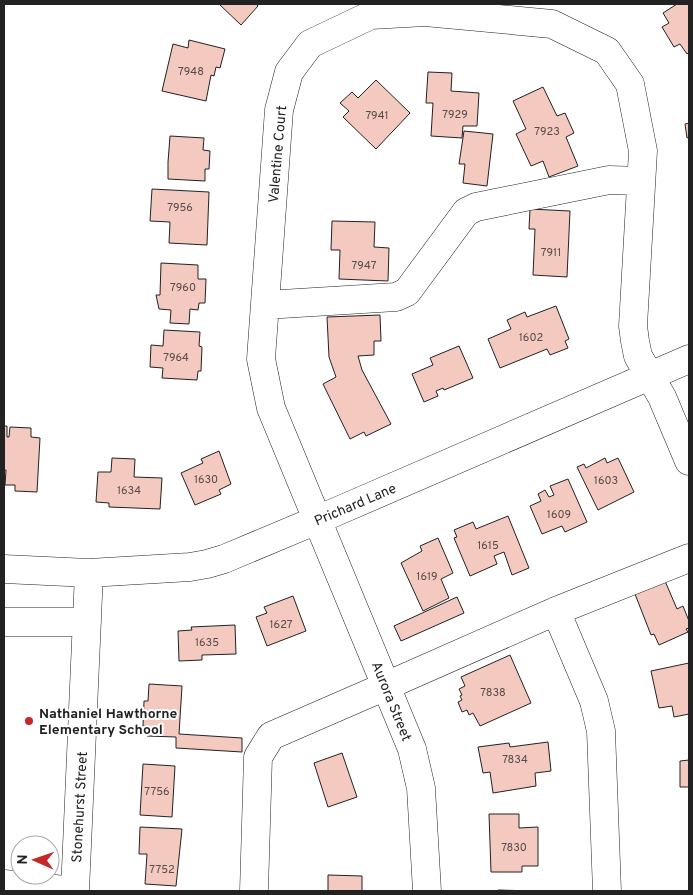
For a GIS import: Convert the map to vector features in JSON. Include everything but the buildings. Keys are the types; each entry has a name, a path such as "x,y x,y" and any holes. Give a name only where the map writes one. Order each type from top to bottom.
{"street":[{"name":"Valentine Court","path":"318,520 271,408 261,359 279,110 290,72 310,44 371,15 425,12 552,24 607,51 630,84 643,151 632,326 634,341 638,356 662,397 689,461"},
{"path":"265,305 396,297 407,292 466,212 476,207 609,180 641,181"},
{"name":"Prichard Lane","path":"4,569 89,573 190,567 208,564 318,520 689,359"},
{"name":"Aurora Street","path":"318,520 412,749 421,788 427,891"},
{"path":"254,891 258,757 270,736 556,610 689,558"},
{"name":"Stonehurst Street","path":"75,891 89,573"},
{"path":"556,610 594,701 602,731 607,891"},
{"path":"4,622 87,622"},
{"path":"4,884 75,891"}],"place":[{"name":"Nathaniel Hawthorne Elementary School","path":"29,721"}]}
